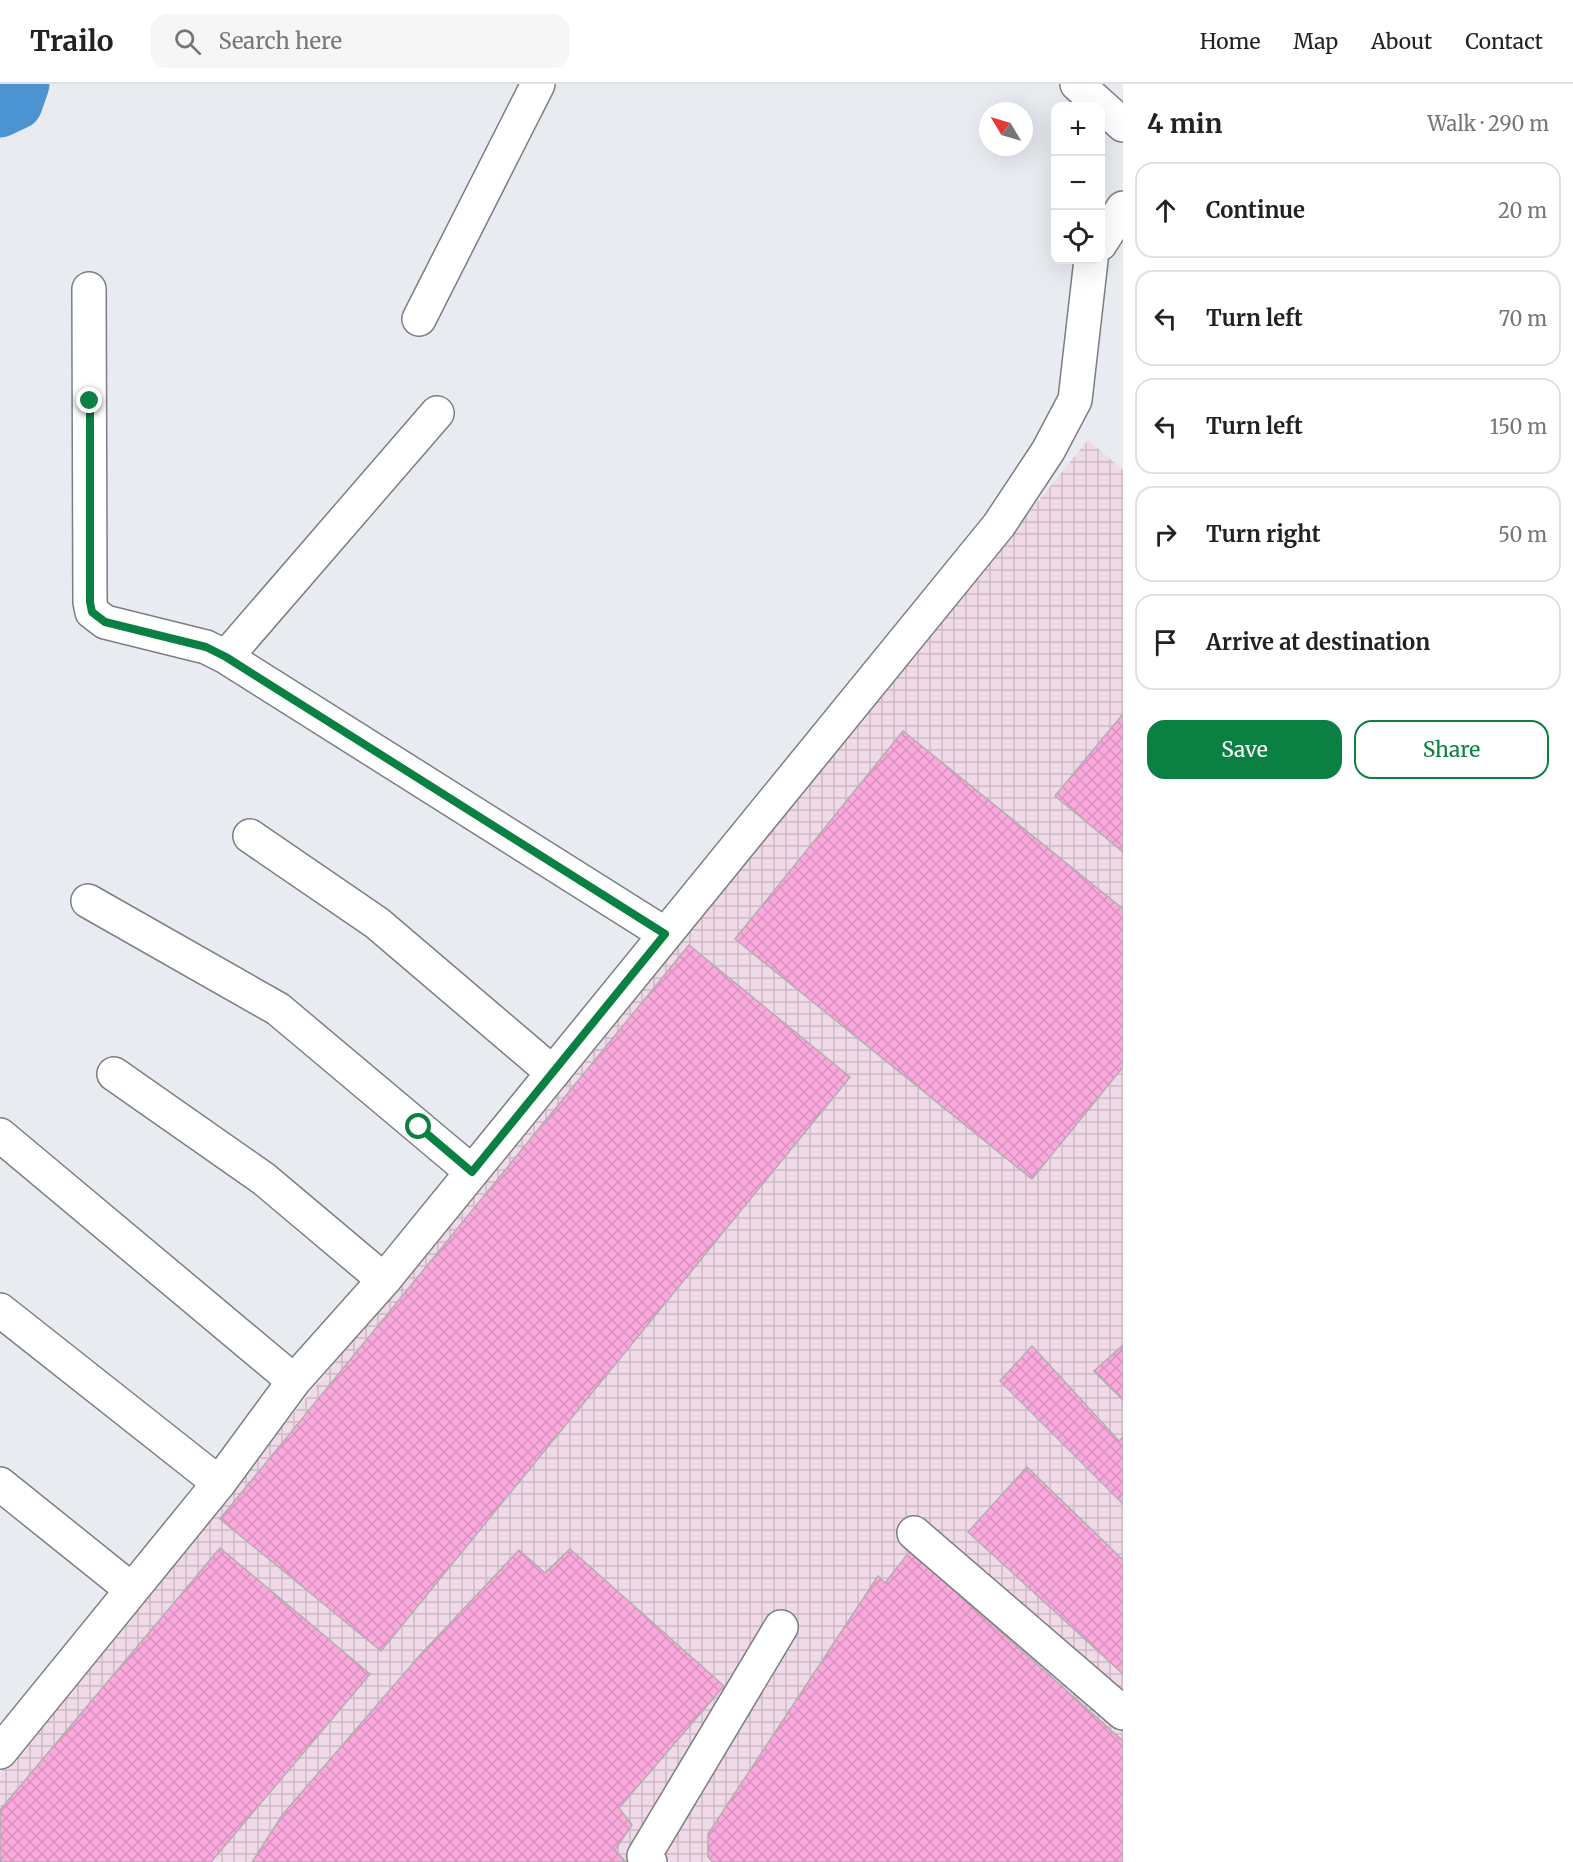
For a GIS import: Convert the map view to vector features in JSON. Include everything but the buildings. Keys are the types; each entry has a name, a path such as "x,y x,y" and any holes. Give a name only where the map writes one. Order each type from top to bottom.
{"street":[{"path":"419,319 538,84"},
{"path":"1077,84 1123,125"},
{"path":"1105,237 1123,208"},
{"path":"0,1752 219,1483 294,1381 384,1280 999,525 1048,451 1075,400 1091,264"},
{"path":"89,289 90,602 92,612 105,622 206,647 226,657 665,934"},
{"path":"226,657 437,413"},
{"path":"250,836 377,923 553,1073"},
{"path":"88,901 278,1009 472,1172"},
{"path":"114,1074 264,1179 384,1280"},
{"path":"0,1135 294,1381"},
{"path":"0,1310 219,1483"},
{"path":"0,1484 132,1590"},
{"path":"914,1533 1123,1713"},
{"path":"650,1862 644,1856 781,1627"}],"shaded area":[{"path":"1088,440 1123,470 1123,1862 0,1862 0,1773"}],"waterway":[{"path":"0,112 17,104 24,84"}],"route":[{"path":"90,401 90,602 92,612 105,622 206,647 226,657 665,934 472,1172 419,1127"}]}
